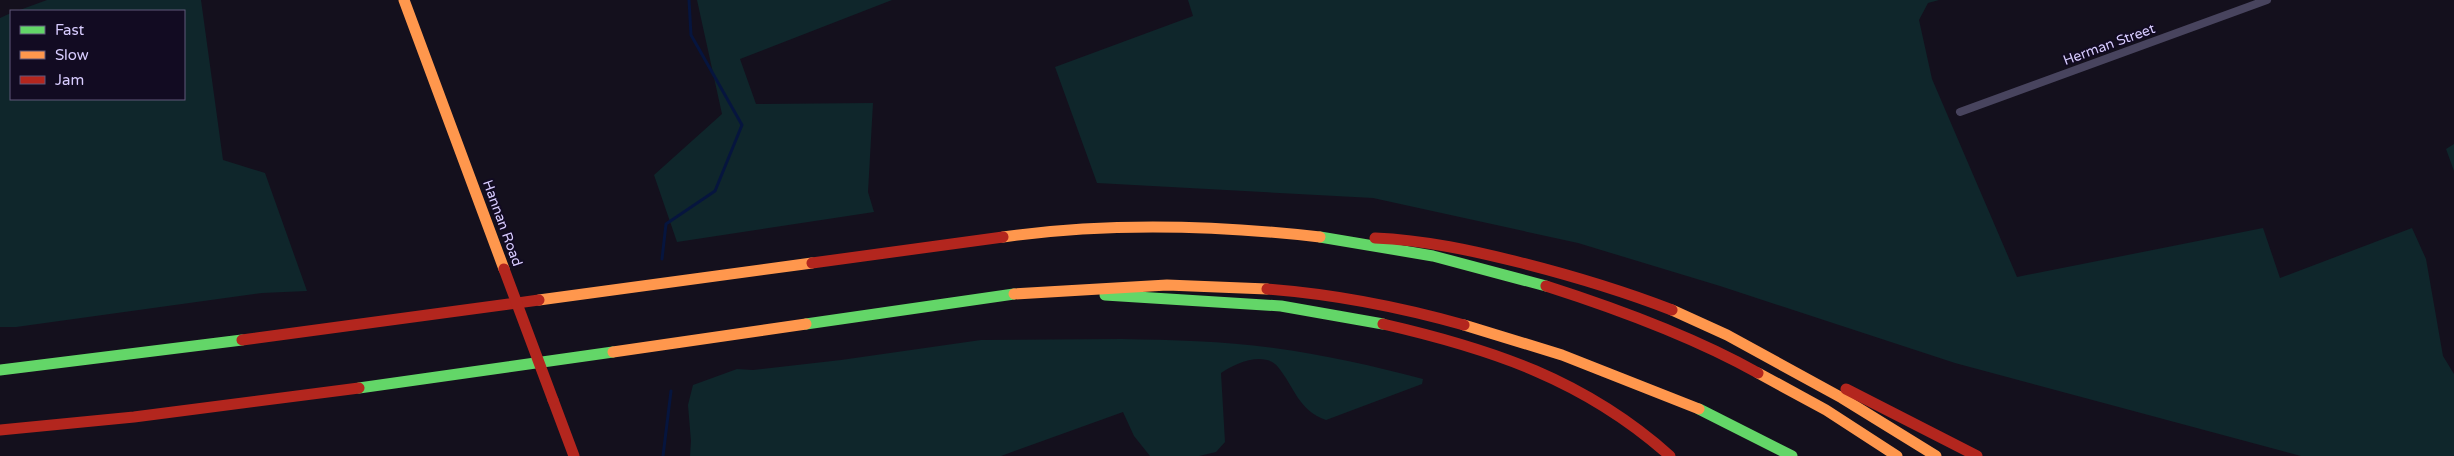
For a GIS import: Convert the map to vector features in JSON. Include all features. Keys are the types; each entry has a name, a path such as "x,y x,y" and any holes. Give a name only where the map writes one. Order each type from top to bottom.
{"main road":[{"name":"Hannan Road","path":"404,0 574,456"},
{"path":"0,370 165,351 1038,232 1162,226 1227,228 1332,238 1451,259 1520,277 1590,300 1653,324 1759,373 1819,406 1897,456"},
{"path":"1332,238 1392,238 1432,243 1555,272 1676,311 1745,344 1882,420 1936,456"},
{"path":"0,430 275,400 1008,295 1069,289 1185,286 1266,290 1383,306 1478,327 1568,356 1649,387 1735,425 1792,456"},
{"path":"1069,289 1116,297 1238,302 1307,310 1360,320 1473,348 1560,381 1595,399 1633,424 1670,456"},
{"path":"1745,344 1779,354 1977,456"}],"street":[{"name":"Herman Street","path":"1960,112 2267,0"}],"green space":[{"path":"47,0 201,0 223,160 265,173 307,291 262,293 16,327 0,327 0,18 10,13 10,100 185,100 185,10 20,10"},
{"path":"697,0 892,0 740,59 756,104 873,103 868,192 874,212 677,242 654,175 722,114"},
{"path":"1188,0 1939,0 1928,3 1919,20 1932,79 2017,277 2263,228 2280,278 2412,228 2426,259 2443,356 2454,374 2454,456 2301,456 1955,363 1720,286 1578,243 1373,198 1097,183 1055,67 1193,16"},
{"path":"2454,144 2454,171 2446,149"},
{"path":"1122,339 1217,342 1274,348 1349,361 1423,379 1422,384 1326,420 1317,416 1303,404 1284,375 1272,362 1257,359 1249,360 1221,373 1225,442 1216,452 1199,456 1150,456 1134,436 1123,412 1001,456 690,456 691,441 688,405 693,385 737,369 753,370 841,360 981,340"}],"waterway":[{"path":"662,259 666,224 715,191 742,125 691,35 689,0"},
{"path":"663,456 671,391"}],"traffic: fast":[{"path":"1320,237 1433,256 1546,286"},
{"path":"806,324 1014,294"},
{"path":"1105,295 1281,306 1383,324"},
{"path":"0,370 242,340"},
{"path":"359,388 613,352"},
{"path":"1699,409 1792,456"}],"traffic: slow":[{"path":"404,0 504,269"},
{"path":"1003,237 1043,232 1122,227 1241,230 1320,237"},
{"path":"539,300 812,263"},
{"path":"1014,294 1167,285 1267,289"},
{"path":"1672,310 1727,335 1842,398 1936,456"},
{"path":"613,352 806,324"},
{"path":"1464,325 1562,355 1699,409"},
{"path":"1758,373 1826,410 1897,456"}],"traffic: jam":[{"path":"812,263 1003,237"},
{"path":"1375,238 1468,250 1598,284 1672,310"},
{"path":"504,269 553,400"},
{"path":"1546,286 1600,304 1681,335 1758,373"},
{"path":"1267,289 1317,294 1366,302 1416,312 1464,325"},
{"path":"242,340 539,300"},
{"path":"1383,324 1462,344 1536,371 1571,387 1605,407 1670,456"},
{"path":"0,430 134,417 359,388"},
{"path":"1846,389 1977,456"},
{"path":"553,400 574,456"}]}
